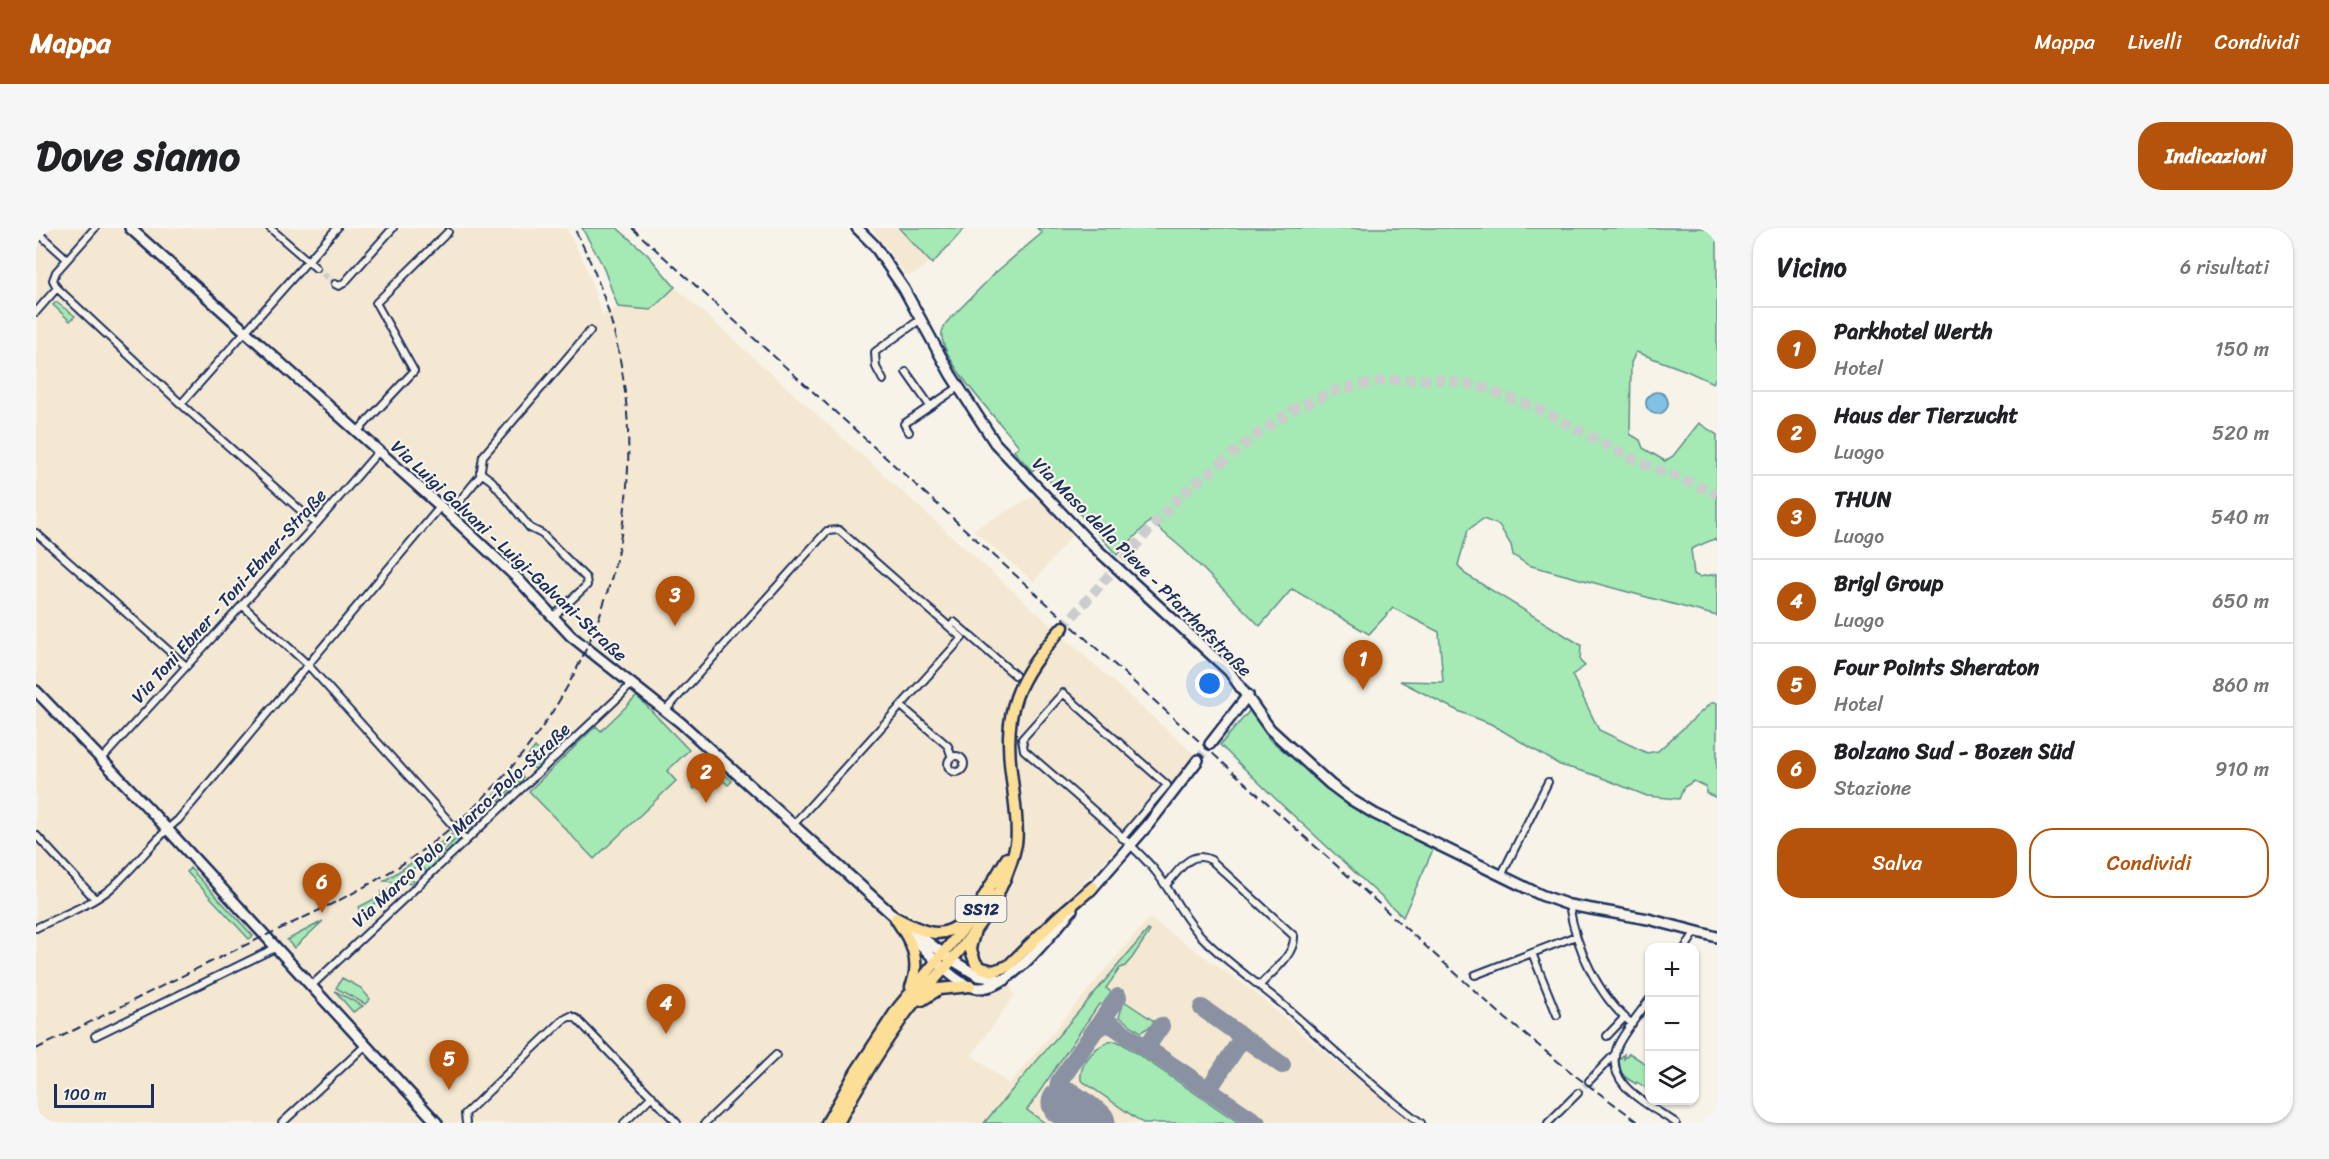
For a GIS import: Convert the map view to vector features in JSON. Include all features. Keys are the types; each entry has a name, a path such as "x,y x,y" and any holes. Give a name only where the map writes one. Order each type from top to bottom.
{"main road":[{"name":"Via Luigi Galvani - Luigi-Galvani-Straße","path":"130,228 449,514 578,641 690,730 943,959"},
{"name":"Via Maso della Pieve - Pfarrhofstraße","path":"857,228 874,245 995,443 1044,496 1139,590 1211,654 1248,695 1270,729 1352,800 1524,888 1569,905 1604,909 1717,937"},
{"name":"SS12","path":"990,909 1006,876 1016,842 1008,752 1010,714 1017,691 1028,670 1063,627"},
{"path":"36,692 148,808 434,1122"},
{"path":"1210,744 1248,695"},
{"path":"907,1011 939,989 970,986 981,988 1005,980 1020,967 1130,845 1167,802 1198,760"},
{"name":"SS12","path":"943,959 988,899 1008,858 1015,819"},
{"path":"896,918 931,933 944,933 955,929 978,905 1008,858"},
{"path":"990,909 976,931 970,948 976,964 993,971 1013,962 1058,917 1093,887"},
{"path":"905,999 990,909"},
{"path":"827,1123 865,1057 912,985 916,966 914,948 896,918"},
{"path":"943,959 985,978 1005,980"},
{"path":"943,959 970,986"},
{"path":"838,1123 854,1093 943,959"}],"street":[{"path":"94,228 54,276 57,288 181,404 316,524"},
{"path":"270,228 316,268"},
{"path":"181,404 337,228"},
{"path":"337,285 393,228"},
{"path":"36,231 67,259"},
{"path":"356,433 414,371 376,303 448,232"},
{"path":"36,312 57,288"},
{"path":"883,380 876,367 875,352 921,319"},
{"path":"449,514 480,476 483,456 590,331"},
{"path":"906,372 930,406"},
{"path":"909,432 904,424 959,387"},
{"name":"Via Toni Ebner - Toni-Ebner-Straße","path":"101,759 316,524 378,452"},
{"path":"480,472 492,481 530,528 542,534 586,578 587,585 553,617"},
{"path":"36,928 108,890 133,868 166,830 178,820 440,507"},
{"path":"665,711 827,531 839,530 950,627 962,638 793,825"},
{"path":"36,533 186,666"},
{"path":"242,605 307,664 466,840"},
{"path":"950,627 954,622 1015,675"},
{"name":"Via Marco Polo - Marco-Polo-Straße","path":"310,987 631,684"},
{"path":"1122,838 1167,785 1063,693 1022,739 1024,750 1122,838 1130,845 1166,885 1178,909 1203,939 1260,985 1374,1087 1421,1123"},
{"path":"901,706 948,746 952,758"},
{"path":"1501,876 1548,782"},
{"path":"36,835 95,898"},
{"path":"1166,885 1190,860 1197,856 1204,856 1294,936 1295,944 1291,951 1260,985"},
{"path":"1569,905 1576,936 1592,971 1614,1007 1632,1024"},
{"path":"1688,943 1696,931"},
{"path":"1475,975 1576,936"},
{"path":"95,1036 275,948"},
{"path":"1532,953 1557,1015"},
{"path":"1645,1006 1619,1043 1615,1054 1615,1071 1623,1085 1676,1123"},
{"path":"466,1123 465,1114 563,1020 571,1017 577,1019 677,1123"},
{"path":"1607,1036 1624,1018"},
{"path":"282,1123 366,1045"},
{"path":"1589,1081 1615,1054"},
{"path":"705,1123 776,1055"},
{"path":"1548,1123 1578,1093"},
{"path":"624,1123 652,1096"}],"shaded area":[{"path":"36,228 566,228 586,266 602,315 618,307 651,310 675,287 1195,755 1132,832 1005,964 1014,996 972,1055 1009,1084 1149,918 1252,990 1412,1123 36,1123"},
{"path":"872,228 899,228 930,261 915,274 906,275"},
{"path":"1035,495 1072,535 1034,582 973,530"}],"green space":[{"path":"582,228 617,228 647,254 675,287 651,310 618,307 602,264"},
{"path":"899,228 965,228 932,264"},
{"path":"1037,228 1717,228 1717,375 1713,383 1636,352 1631,363 1630,434 1640,440 1643,448 1665,461 1673,456 1699,423 1717,435 1717,541 1714,539 1691,549 1694,574 1699,577 1717,574 1717,616 1528,565 1513,555 1511,545 1499,525 1483,519 1468,530 1458,565 1465,574 1581,645 1580,661 1585,666 1572,675 1599,730 1647,753 1658,751 1711,703 1717,703 1717,798 1706,793 1706,787 1694,781 1684,787 1679,799 1647,796 1595,775 1560,765 1491,724 1458,711 1400,681 1443,682 1439,632 1393,608 1369,634 1292,589 1260,626 1183,549 1150,521 1117,555 1037,467 1032,471 1014,451 1019,446 960,374 943,344 942,332 946,323 995,273 1042,233"},
{"path":"56,302 75,316 70,321 53,305"},
{"path":"637,696 689,750 667,771 676,781 594,859 529,791 596,726 601,731"},
{"path":"1251,709 1269,739 1336,793 1435,845 1403,917 1220,745"},
{"path":"535,747 539,751 531,761 533,762 541,754 547,760 536,769 523,763"},
{"path":"716,767 732,781 728,785 711,770 694,789 692,786 710,768"},
{"path":"518,769 523,777 521,783 501,802 499,800 518,782 514,779 497,798 494,795"},
{"path":"492,797 495,800 469,824 472,828 469,831 461,827"},
{"path":"454,833 458,837 458,843 444,856 441,853 455,840 451,843 448,841 435,853 432,849"},
{"path":"430,851 433,855 422,862 423,864 435,857 439,862 427,872 419,864 408,873 415,884 384,881"},
{"path":"190,868 253,936 249,939 187,872"},
{"path":"390,889 364,914 359,913 359,907 382,895 381,892"},
{"path":"323,921 294,948 287,940"},
{"path":"1148,930 1150,931 1132,958 1120,968 1106,988 1111,992 1102,1006 1099,1004 1027,1110 1045,1123 984,1123"},
{"path":"342,978 361,988 370,999 365,1004 336,988"},
{"path":"335,991 363,1006 353,1012"},
{"path":"1124,1001 1154,1021 1151,1026 1141,1032 1119,1017"},
{"path":"1116,1041 1239,1123 1143,1123 1081,1080 1083,1066 1091,1054 1103,1045"},
{"path":"1629,1053 1645,1063 1645,1087 1623,1075 1619,1060 1624,1054 1624,1059"}],"water":[{"path":"1657,392 1665,395 1668,403 1665,411 1657,414 1649,411 1646,403 1649,395"}],"taxiway":[{"path":"1064,1103 1057,1093 1059,1082 1118,997"},
{"path":"1202,1008 1282,1065"},
{"path":"1096,1029 1105,1024 1112,1025 1257,1123"},
{"path":"1146,1048 1161,1026"},
{"path":"1208,1090 1243,1037"}],"runway":[{"path":"1064,1103 1093,1123"}],"tunnel":[{"path":"316,268 335,284"},
{"path":"1063,627 1180,496 1259,433 1294,409 1340,389 1386,380 1438,379 1479,386 1539,409 1633,459 1717,494"},
{"path":"1198,760 1210,744"},
{"path":"1578,1093 1589,1081"}],"railway":[{"path":"36,1049 340,900 407,861 449,829 488,793 522,754 553,711 578,666 599,617 614,567 628,478 626,404 622,368 603,296 574,228"},
{"path":"632,228 1505,1018 1577,1077 1640,1123"}],"place":[{"name":"THUN","path":"675,626"},
{"name":"Parkhotel Werth","path":"1363,690"},
{"name":"Haus der Tierzucht","path":"706,803"},
{"name":"Bolzano Sud - Bozen Süd","path":"322,913"},
{"name":"Brigl Group","path":"666,1034"},
{"name":"Four Points Sheraton","path":"449,1090"}]}
